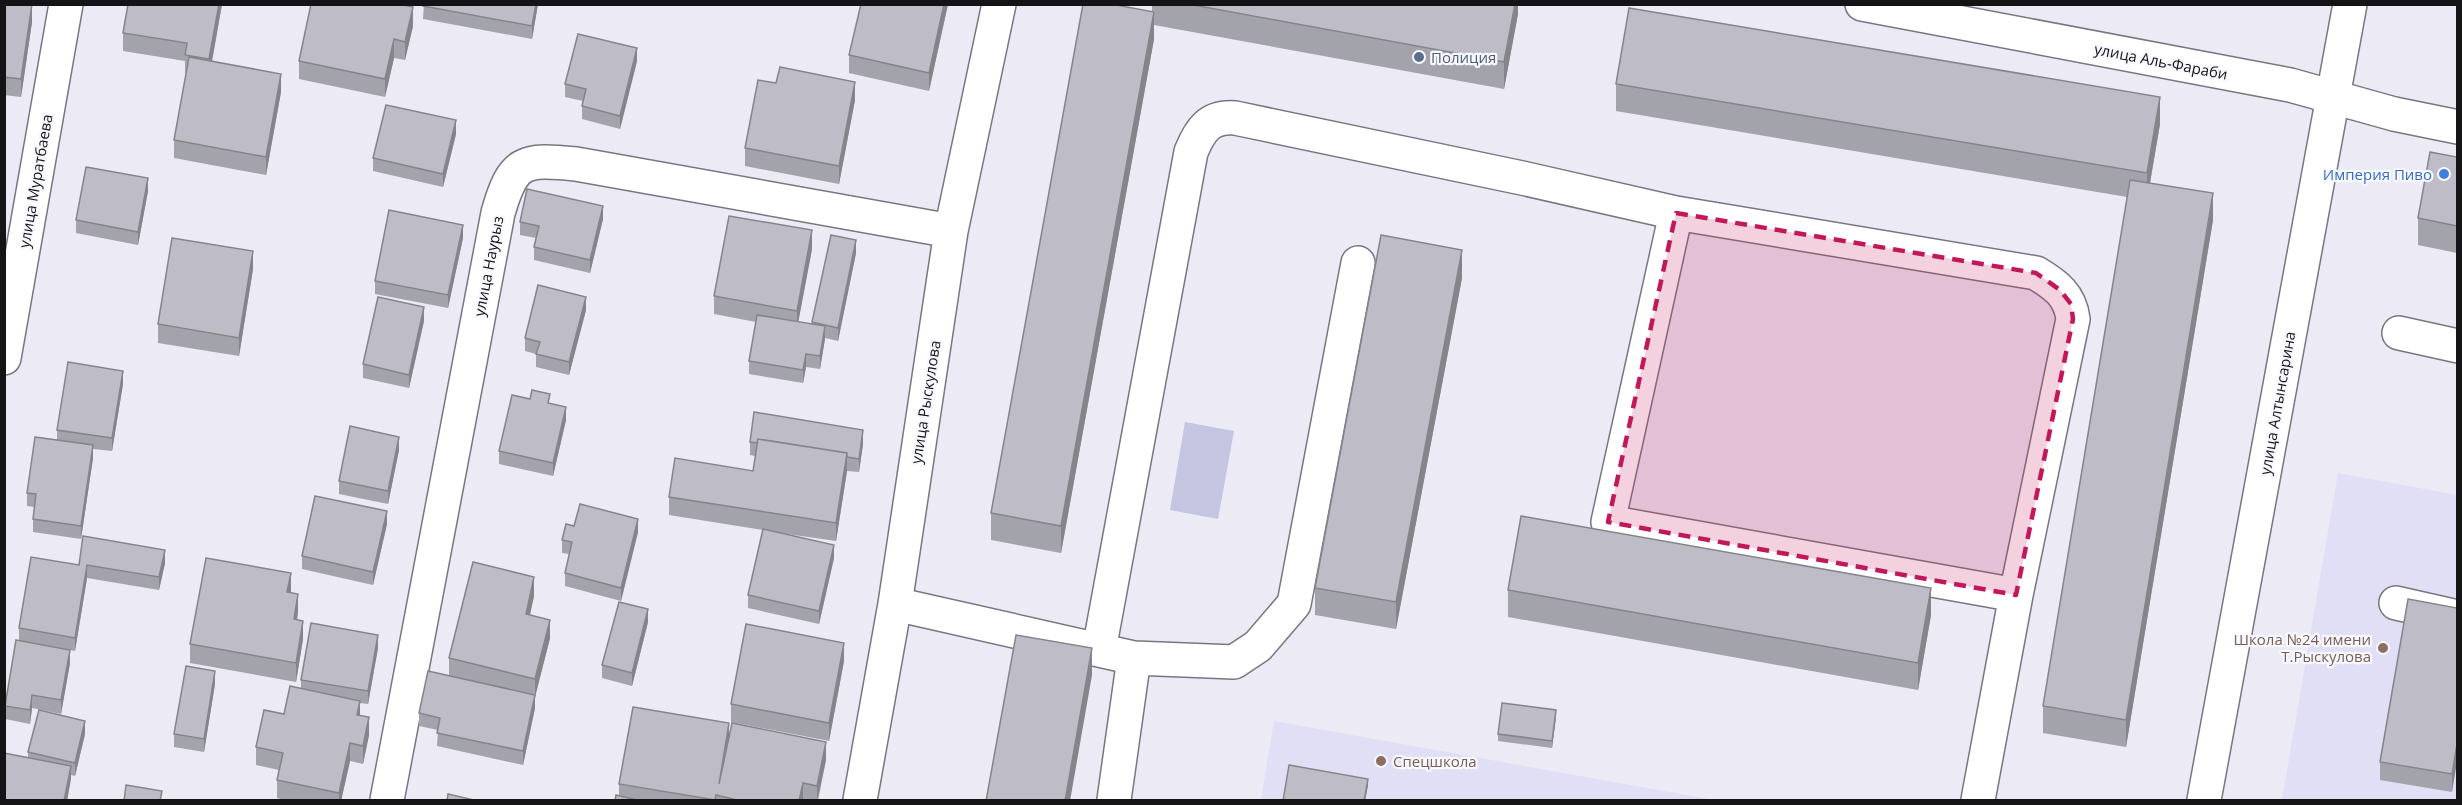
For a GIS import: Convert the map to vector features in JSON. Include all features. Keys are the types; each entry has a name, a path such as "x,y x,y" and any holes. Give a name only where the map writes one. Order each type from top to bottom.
{"street":[{"name":"улица Муратбаева","path":"4,358 66,4"},
{"name":"улица Рыскулова","path":"860,801 895,604 951,231 999,4"},
{"name":"улица Аль-Фараби","path":"1862,4 2290,85 2394,114 2457,127"},
{"name":"улица Алтынсарина","path":"2204,801 2350,4"},
{"path":"1099,650 1191,152 1205,126 1220,117 1235,118 1676,213 2036,273 2060,290 2072,304 2073,319 2016,595 1978,801"},
{"name":"улица Наурыз","path":"387,801 498,213 510,177 534,162 576,164 951,231"},
{"path":"1676,213 1608,522 2016,595"},
{"path":"895,604 1134,658 1234,663 1258,646 1294,604 1359,263"},
{"path":"2399,333 2457,346"},
{"path":"2396,603 2457,616"},
{"path":"1114,801 1134,658"}],"highlighted area":[{"path":"1676,213 2036,273 2060,290 2071,304 2073,319 2016,595 1608,522"}],"shaded area":[{"path":"1185,422 1234,431 1218,519 1170,510"},
{"name":"Школа №24 имени Т.Рыскулова","path":"2338,473 2457,495 2457,800 2282,800"},
{"name":"Спецшкола","path":"1274,721 1714,800 1261,800"}],"building":[{"path":"4,4 32,4 21,79 4,77"},
{"path":"128,4 219,4 209,59 185,55 187,43 123,33"},
{"path":"311,4 399,4 413,7 405,42 394,39 385,79 299,61"},
{"path":"424,4 536,4 532,26 423,6"},
{"path":"861,4 944,4 929,73 849,55"},
{"path":"1083,4 1111,4 1154,12 1061,526 991,513"},
{"path":"1188,4 1515,4 1504,62"},
{"path":"1629,8 2160,97 2147,173 1616,84"},
{"path":"578,34 637,48 620,116 582,106 586,89 565,84"},
{"path":"189,57 281,74 266,157 174,140"},
{"path":"780,67 855,82 839,166 745,148 758,80 776,83"},
{"path":"386,105 456,120 443,174 373,158"},
{"path":"2430,152 2457,157 2457,226 2418,218"},
{"path":"86,167 148,178 138,232 76,220"},
{"path":"2130,180 2213,193 2126,720 2043,706"},
{"path":"527,189 603,206 590,260 534,247 539,226 520,222"},
{"path":"389,210 463,225 448,295 375,281"},
{"path":"729,216 812,230 797,311 714,296"},
{"path":"831,235 856,240 838,328 812,322"},
{"path":"1381,235 1462,250 1396,602 1315,588"},
{"path":"172,238 253,251 239,338 158,324"},
{"path":"538,285 586,297 569,362 536,354 540,342 525,338"},
{"path":"378,297 424,307 409,375 363,364"},
{"path":"757,315 825,326 820,356 806,354 803,370 749,361"},
{"path":"68,362 123,371 112,438 57,430"},
{"path":"532,390 550,394 548,403 566,407 553,463 499,451 512,395 530,399"},
{"path":"754,412 863,430 859,459 847,457 847,453 758,439 757,443 750,442"},
{"path":"350,426 399,437 388,491 339,481"},
{"path":"35,437 93,445 81,526 33,519 36,494 27,493"},
{"path":"758,439 847,453 836,523 669,497 675,458 753,471"},
{"path":"315,496 387,511 373,572 302,556"},
{"path":"580,504 638,519 621,588 565,573 572,542 562,540 566,524 574,526"},
{"path":"1521,516 1931,588 1918,663 1508,590"},
{"path":"763,529 834,545 819,611 748,595"},
{"path":"83,536 165,550 159,577 87,565 75,638 19,628 31,557 79,565"},
{"path":"206,558 291,573 287,592 298,594 294,619 303,621 296,663 190,644"},
{"path":"473,562 534,577 526,614 550,620 535,679 449,658"},
{"path":"2408,599 2457,608 2457,744 2452,774 2380,762"},
{"path":"619,602 648,609 632,673 602,665"},
{"path":"311,623 378,635 368,691 301,680"},
{"path":"746,624 844,643 829,723 731,704"},
{"path":"1016,635 1092,648 1065,801 986,801"},
{"path":"16,640 70,650 61,700 32,695 30,710 5,706"},
{"path":"186,666 215,671 204,739 174,734"},
{"path":"428,671 535,695 523,751 437,733 440,718 419,713"},
{"path":"290,686 360,701 357,715 369,717 363,746 350,743 339,793 277,780 283,753 256,747 264,710 284,714"},
{"path":"1502,703 1556,710 1552,741 1498,734"},
{"path":"633,707 729,723 719,784 732,723 826,742 817,786 803,783 799,801 741,801 716,795 715,800 619,784"},
{"path":"39,710 85,721 75,763 28,752"},
{"path":"4,753 71,766 64,801 4,801"},
{"path":"1289,765 1368,779 1364,801 1283,801"},
{"path":"126,785 162,791 160,801 124,801"},
{"path":"448,794 478,801 447,801"},
{"path":"616,795 641,801 615,801"}],"place":[{"name":"Полиция","path":"1419,57"},
{"name":"Империя Пиво","path":"2444,174"},
{"name":"Школа №24 имени Т.Рыскулова","path":"2383,648"},
{"name":"Спецшкола","path":"1381,761"}]}
